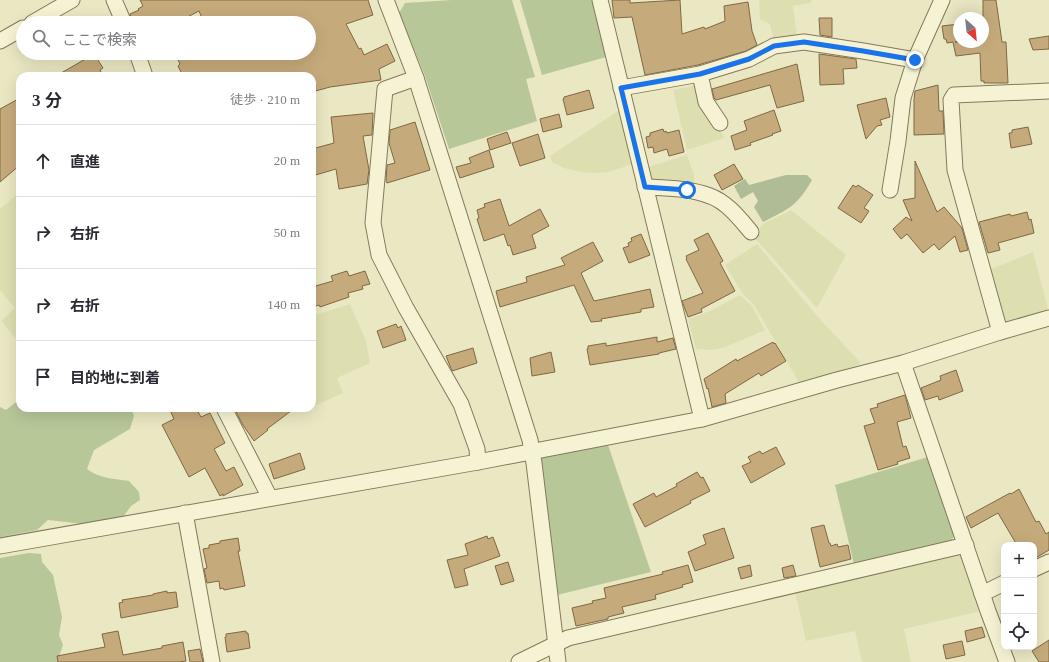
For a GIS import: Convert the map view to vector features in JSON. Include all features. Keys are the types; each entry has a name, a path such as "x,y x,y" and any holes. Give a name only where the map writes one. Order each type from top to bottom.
{"street":[{"path":"44,16 72,0"},
{"path":"114,0 121,16"},
{"path":"386,0 416,78 530,440 558,662"},
{"path":"600,0 702,419"},
{"path":"890,190 903,98 915,60 942,0"},
{"path":"0,41 16,32"},
{"path":"621,88 700,74 749,59 774,46 804,42 915,60"},
{"path":"139,60 144,72"},
{"path":"700,74 706,102 720,123"},
{"path":"416,78 385,89 373,223 379,255 406,308 461,404 477,449 478,462"},
{"path":"1000,332 955,170 951,100 954,95 1049,91"},
{"path":"645,187 687,190 710,196 736,215 751,232"},
{"path":"0,546 478,462 702,419 837,380 903,363 1049,318"},
{"path":"903,363 982,594 1007,662"},
{"path":"226,412 270,498"},
{"path":"185,513 212,662"},
{"path":"519,662 555,643 568,638 966,545"},
{"path":"1037,568 1049,562"},
{"path":"982,594 1001,584"}],"green space":[{"path":"452,0 512,0 535,77 526,79 537,121 449,149 425,76 399,13 405,3"},
{"path":"520,0 593,0 606,57 542,75"},
{"path":"759,0 811,0 811,3 793,6 797,37 774,41 770,24 760,19"},
{"path":"697,85 701,104 724,138 687,150 673,90"},
{"path":"620,110 633,163 608,172 595,173 581,172 564,168 552,162 550,156"},
{"path":"687,155 694,175 694,188 650,180 648,167"},
{"path":"786,175 807,175 812,180 802,196 792,206 780,214 763,222 754,207 758,201 753,192 741,199 734,186 745,179 749,185"},
{"path":"16,195 16,339 1,321 15,308 0,290 0,209"},
{"path":"791,210 846,255 817,308 753,236 763,224"},
{"path":"757,244 817,316 860,362 859,365 800,384 754,305 743,294 725,265"},
{"path":"1033,252 1048,309 1009,322 1004,321 989,270"},
{"path":"740,295 752,306 765,330 723,348 711,350 696,349 688,319 710,311"},
{"path":"350,304 366,341 370,363 337,378 343,393 316,405 316,315"},
{"path":"16,402 16,412 132,412 134,416 130,429 94,450 87,469 101,476 129,481 139,492 140,500 131,506 123,517 93,525 48,520 37,530 0,537 0,407 6,410"},
{"path":"608,445 651,572 557,595 540,456"},
{"path":"928,457 954,536 951,541 854,564 835,485"},
{"path":"29,553 41,554 42,562 53,575 62,617 59,635 63,645 57,662 0,662 0,558"},
{"path":"956,553 962,556 981,611 904,629 911,662 862,662 855,631 806,641 795,591"}],"building":[{"path":"140,0 368,0 373,15 346,24 359,49 361,48 364,55 387,44 395,61 379,69 381,80 330,87 316,91 316,72 181,72 178,66 180,64 178,60 316,60 316,16 201,16 199,11 189,16 131,16 130,14 139,10 138,9 143,6"},
{"path":"612,0 630,0 630,3 680,0 682,34 704,27 705,29 725,21 724,6 748,2 752,31 757,45 746,51 698,65 645,75 632,17 614,18"},
{"path":"983,0 996,0 1002,42 1006,42 1008,83 984,83 984,81 981,81 980,53 956,56 954,48 989,48 989,12 983,12"},
{"path":"819,18 832,18 832,37 820,35"},
{"path":"953,25 953,42 947,43 946,39 944,39 942,26"},
{"path":"1049,36 1049,49 1033,50 1029,39"},
{"path":"819,54 856,59 857,68 843,69 844,84 820,85"},
{"path":"84,60 98,60 103,68 100,70 101,72 63,72"},
{"path":"797,64 804,101 777,108 770,85 716,100 714,98 712,89"},
{"path":"938,85 939,111 943,111 944,134 914,135 915,91"},
{"path":"589,90 594,108 567,115 563,99 564,97"},
{"path":"886,98 890,117 880,120 882,125 877,126 866,139 857,105"},
{"path":"16,100 16,168 0,182 0,109"},
{"path":"774,110 781,131 750,143 751,145 735,150 731,136 747,130 744,121"},
{"path":"373,113 372,135 363,136 369,170 367,184 339,189 336,169 316,175 316,148 334,143 331,117"},
{"path":"559,114 562,127 543,132 540,119"},
{"path":"415,122 430,170 387,183 387,165 395,163 389,143 390,130"},
{"path":"1028,127 1032,144 1011,148 1009,133 1012,133 1012,130"},
{"path":"663,129 664,132 666,131 667,133 679,130 684,152 669,156 667,149 654,153 653,147 648,148 646,137 650,136 650,133"},
{"path":"507,132 511,143 490,150 487,139"},
{"path":"538,134 545,158 520,166 512,143"},
{"path":"489,150 494,167 460,178 456,167 471,163 469,158"},
{"path":"915,161 937,212 944,207 962,228 968,250 960,252 955,236 939,250 934,244 923,253 907,234 901,239 893,229 906,217 912,221 903,200 915,198"},
{"path":"734,164 743,179 722,190 714,175"},
{"path":"853,185 856,187 858,185 873,195 864,208 869,211 861,223 838,208"},
{"path":"500,199 509,226 540,209 549,226 532,235 536,248 513,255 504,234 484,241 477,219 479,218 477,210 485,207 484,204"},
{"path":"1027,212 1029,220 1031,219 1034,233 998,243 1000,250 988,253 979,222 1010,214 1011,216"},
{"path":"708,233 723,261 720,263 735,291 701,309 702,312 688,317 682,301 703,293 686,259 686,256 699,250 694,240"},
{"path":"641,234 650,255 629,263 623,248 629,246 628,243 632,241 631,238"},
{"path":"593,242 603,261 581,273 594,301 650,289 654,307 641,309 641,312 591,322 574,285 500,307 496,291 527,282 526,277 565,265 561,258"},
{"path":"347,271 349,276 365,271 370,284 362,286 363,289 348,293 349,297 320,307 319,305 316,306 316,286 333,281 331,276"},
{"path":"396,324 398,328 401,326 406,340 383,348 377,331"},
{"path":"657,337 657,342 673,338 676,349 659,354 590,365 587,349 588,346 606,343 606,346"},
{"path":"773,342 786,361 761,376 759,373 725,394 726,403 712,407 708,388 707,389 704,379 736,359 737,361"},
{"path":"473,348 477,363 452,371 446,356"},
{"path":"551,352 555,372 532,376 530,358"},
{"path":"956,370 963,391 939,400 938,396 925,400 921,388 941,380 940,376"},
{"path":"905,395 911,418 897,422 903,447 906,446 910,458 897,462 898,464 878,470 864,426 875,423 870,409 878,407 877,404"},
{"path":"171,412 198,412 201,417 210,413 225,443 214,449 226,471 234,467 243,485 223,496 223,494 220,496 205,468 189,477 162,425 174,419"},
{"path":"236,412 290,412 254,441"},
{"path":"776,447 785,464 751,483 742,466 751,462 748,457 760,451 762,454"},
{"path":"300,453 305,469 274,479 269,464"},
{"path":"697,472 701,478 703,477 710,491 690,501 691,503 645,527 633,504 654,493 656,497 677,486 676,484"},
{"path":"1019,489 1036,522 1039,521 1046,534 1049,532 1049,550 1037,557 1037,542 1015,542 998,513 971,528 966,517 1010,493 1011,494"},
{"path":"824,525 831,546 837,544 838,547 848,545 851,559 820,567 811,528"},
{"path":"724,528 734,558 695,571 688,552 706,544 703,535"},
{"path":"487,536 488,539 493,537 500,556 464,569 468,585 455,588 447,560 468,555 465,544"},
{"path":"238,538 240,551 238,551 245,586 224,590 223,588 220,589 219,581 207,583 204,569 207,568 203,549 209,548 209,545 220,543 220,541"},
{"path":"508,562 514,581 501,585 495,566"},
{"path":"688,565 693,582 682,585 683,587 655,595 656,599 622,607 624,613 608,617 608,619 576,626 572,608 606,598 604,588 663,574 662,572"},
{"path":"750,565 752,576 741,579 738,568"},
{"path":"793,565 796,576 784,578 782,568"},
{"path":"167,591 167,593 176,592 178,607 121,618 119,603 123,602 122,600"},
{"path":"982,627 985,637 967,642 965,631"},
{"path":"118,631 123,655 162,648 162,646 183,642 186,661 58,662 57,656 105,647 102,634"},
{"path":"246,631 246,633 248,633 250,648 227,652 226,634"},
{"path":"1049,640 1049,662 1039,662 1032,651 1037,650 1037,648"},
{"path":"962,641 965,655 946,659 943,645"},
{"path":"200,649 203,662 190,662 188,651"}],"route":[{"path":"687,190 645,187 621,88 700,74 749,59 774,46 804,42 915,60"}]}
